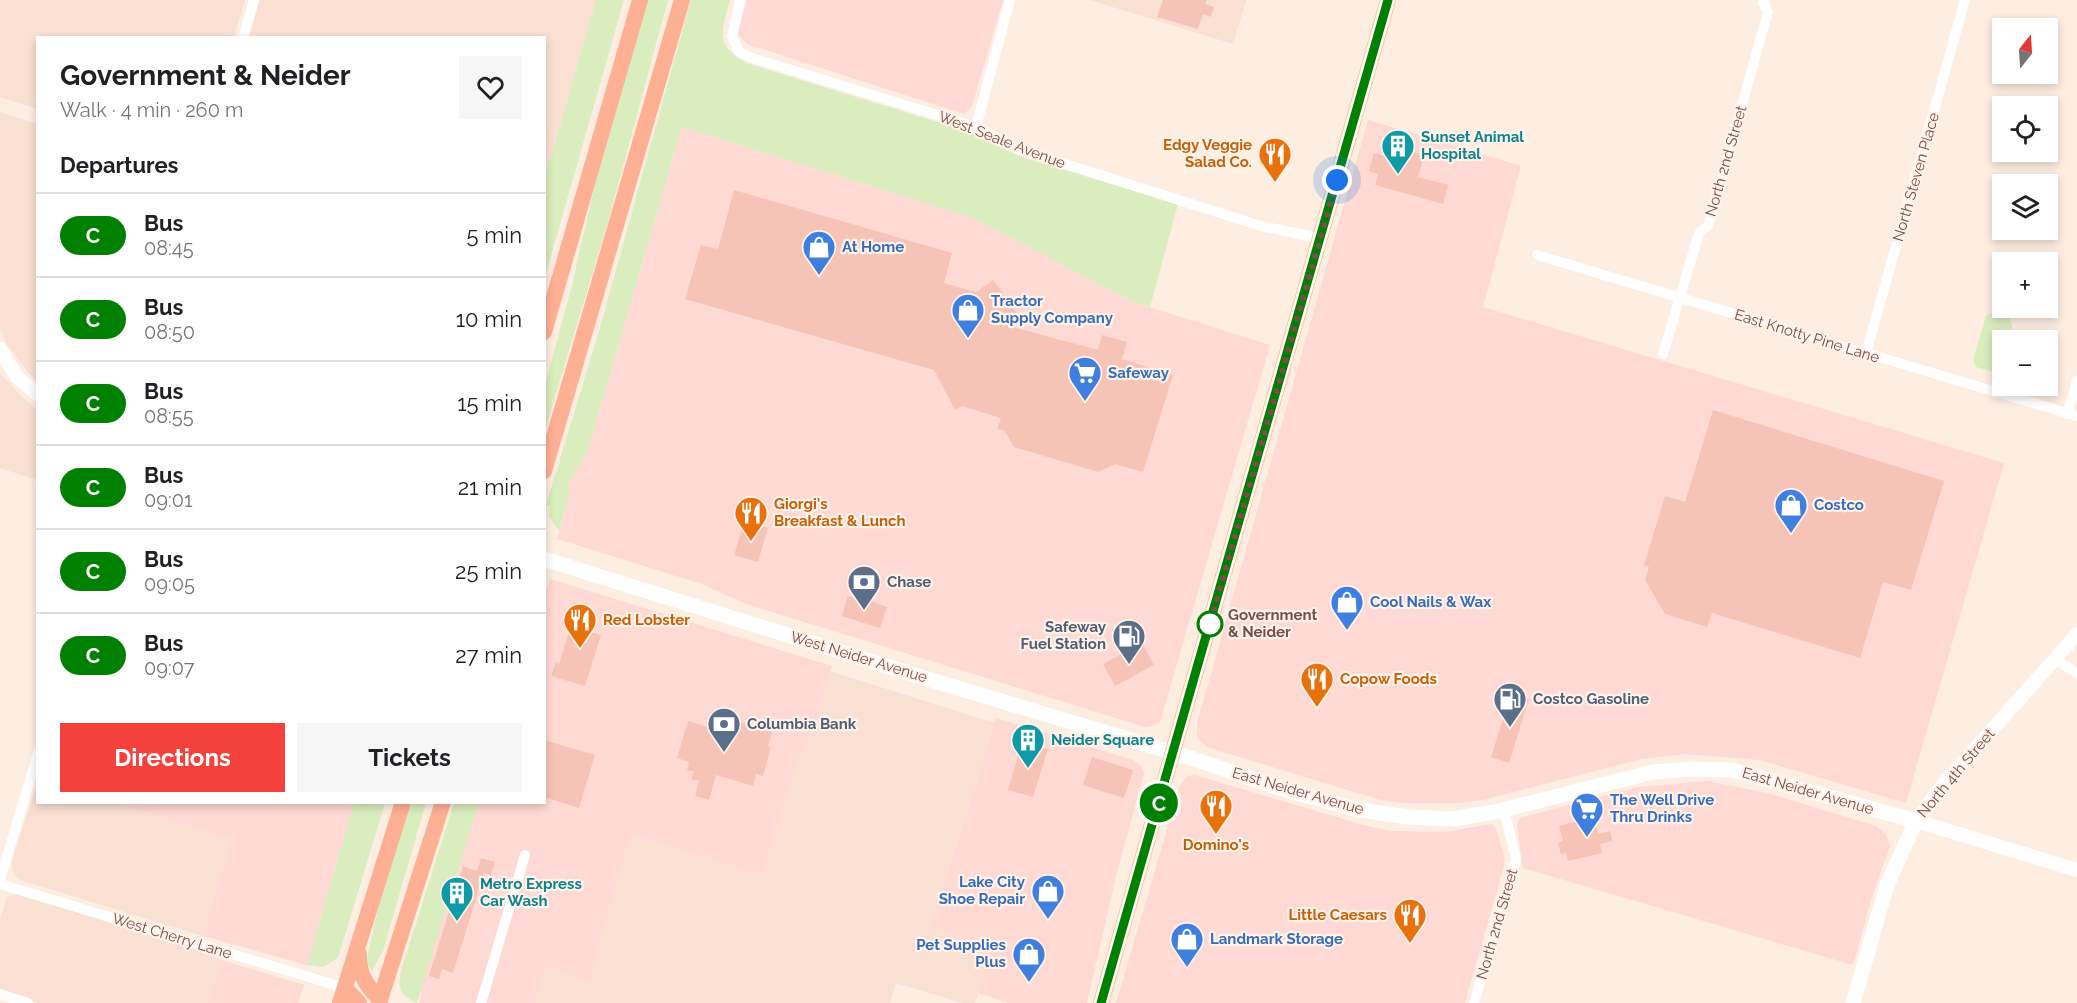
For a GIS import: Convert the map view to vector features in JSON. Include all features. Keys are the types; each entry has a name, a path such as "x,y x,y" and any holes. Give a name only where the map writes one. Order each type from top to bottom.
{"highway":[{"path":"546,326 640,0"},
{"path":"546,464 682,0"},
{"path":"359,1003 343,996 402,804"},
{"path":"384,1002 442,804"},
{"path":"360,941 358,966 363,979 384,1002"}],"main road":[{"path":"1101,1003 1388,0"},
{"name":"West Neider Avenue","path":"546,560 1174,753"},
{"name":"East Neider Avenue","path":"1174,753 1285,790 1359,810 1408,817 1454,819 1653,772 1688,769 1732,770 1916,821"},
{"name":"North 4th Street","path":"1853,1003 1887,885 1916,821"}],"street":[{"path":"244,36 254,0"},
{"name":"West Seale Avenue","path":"740,0 732,36 739,52 976,127 1018,149 1261,226 1320,238"},
{"path":"976,127 1010,0"},
{"name":"North 2nd Street","path":"1663,354 1699,233 1708,226 1768,12 1763,3 1764,0"},
{"name":"North Steven Place","path":"1866,353 1965,0"},
{"name":"East Knotty Pine Lane","path":"1537,255 2072,415"},
{"path":"0,349 17,377 36,393"},
{"path":"2072,415 2077,381"},
{"name":"North 4th Street","path":"1916,821 1942,786 2077,634"},
{"path":"2055,659 2077,673"},
{"path":"0,882 2,866 36,759"},
{"name":"North 2nd Street","path":"1474,1003 1516,858 1504,809"},
{"path":"1916,821 2077,870"},
{"path":"481,1003 525,855"},
{"name":"West Cherry Lane","path":"0,882 343,996"},
{"path":"0,994 28,1003"}],"shaded area":[{"path":"0,0 245,0 234,36 36,36 36,109 0,97"},
{"path":"260,0 596,0 546,175 546,36 249,36"},
{"path":"747,0 1003,0 972,106 964,114 747,44 738,34"},
{"path":"1090,0 1246,0 1233,44"},
{"path":"0,112 36,124 36,380 6,343 0,327"},
{"path":"1368,120 1521,166 1483,307 2004,463 1906,803 1760,760 1686,754 1641,759 1482,800 1458,803 1406,803 1386,801 1207,747 1197,738 1197,723"},
{"path":"682,127 973,218 1133,302 1270,345 1160,722 1145,727 746,604 702,584 557,539 570,493 568,485 587,453"},
{"path":"0,373 36,409 36,480 0,468"},
{"path":"550,579 832,666 810,735 798,760 762,875 631,833 589,981 547,967 535,1003 419,1003 424,979 479,804 546,804 546,592"},
{"path":"830,671 994,723 930,927 992,947 975,1003 962,1003 896,983 890,1003 535,1003 547,967 589,980 631,833 762,874 798,760 810,735"},
{"path":"996,718 1133,760 1141,766 1144,773 1117,872 1087,1003 1009,1003 978,993 992,947 930,927"},
{"path":"1195,775 1363,825 1391,831 1445,832 1491,824 1495,827 1505,858 1504,866 1465,1003 1116,1003 1180,785 1188,776"},
{"path":"1708,781 1767,793 1876,826 1886,834 1890,846 1872,897 1853,965 1523,868 1517,826 1519,819 1523,817 1637,787"},
{"path":"36,787 36,804 118,804 231,839 203,936 23,881 12,869 12,861"},
{"path":"118,804 354,804 307,965 203,936 231,839"},
{"path":"20,895 176,943 222,960 208,1003 38,1003 0,991 0,919 7,897"},
{"path":"222,960 304,985 298,1003 208,1003"}],"green space":[{"path":"596,0 624,0 546,273 546,175"},
{"path":"646,0 668,0 608,222 546,427 546,381 572,285 607,132"},
{"path":"691,0 730,0 724,22 723,38 730,51 749,64 960,129 1021,157 1178,204 1150,307 1133,302 973,218 682,127 587,453 568,485 570,493 559,531 549,517 550,506 546,505 599,331"},
{"path":"1991,313 1992,318 2010,319 2012,327 2011,330 1992,330 1992,371 1976,367 1973,360 1986,316"},
{"path":"354,804 385,804 338,958 323,967 307,965"},
{"path":"409,804 426,804 383,951 372,971 366,963 382,891"},
{"path":"454,804 479,804 417,1003 407,998 400,987 401,971"}],"building":[{"path":"1163,0 1207,0 1205,4 1214,7 1211,17 1203,14 1198,29 1157,17"},
{"name":"Sunset Animal Hospital","path":"1387,145 1424,155 1418,177 1448,185 1443,204 1375,185 1378,174 1369,171 1374,153 1384,156"},
{"path":"734,190 952,253 944,283 976,292 993,280 1017,313 1012,327 1098,350 1102,335 1127,342 1122,359 1173,375 1143,472 1115,464 1098,472 1014,447 1004,430 997,429 1001,418 962,406 955,410 934,370 685,299 701,245 718,249"},
{"name":"Costco","path":"1713,410 1944,481 1911,590 1883,582 1860,658 1712,613 1707,627 1665,614 1645,580 1649,567 1644,565 1665,496 1685,502"},
{"name":"Giorgi's Breakfast & Lunch","path":"744,521 768,528 758,562 734,555"},
{"name":"Chase","path":"848,596 858,599 859,597 887,607 880,628 842,616"},
{"name":"Red Lobster","path":"571,626 601,635 585,686 551,676 556,662 559,664"},
{"name":"Safeway Fuel Station","path":"1142,643 1154,665 1115,686 1103,664"},
{"name":"Costco Gasoline","path":"1511,693 1529,699 1509,763 1491,757"},
{"name":"Columbia Bank","path":"716,714 728,717 727,720 763,727 762,730 772,732 768,746 771,747 763,776 756,774 753,786 716,775 709,800 695,796 699,781 691,779 694,771 687,770 689,762 677,758 688,721 712,728"},
{"path":"546,741 595,755 579,808 546,798"},
{"name":"Neider Square","path":"1022,742 1048,749 1033,797 1008,790"},
{"path":"1092,757 1133,770 1124,798 1083,785"},
{"name":"The Well Drive Thru Drinks","path":"1593,817 1598,834 1610,831 1612,841 1600,844 1602,853 1568,861 1566,852 1561,854 1558,843 1563,841 1559,826"},
{"name":"Metro Express Car Wash","path":"481,858 495,862 491,875 484,873 453,973 442,969 439,979 429,976 463,866 477,871"}],"bus line":[{"name":"C","path":"1101,1003 1388,0"}],"place":[{"name":"Sunset Animal Hospital","path":"1398,175"},
{"name":"Edgy Veggie Salad Co.","path":"1275,183"},
{"name":"At Home","path":"819,276"},
{"name":"Tractor Supply Company","path":"968,339"},
{"name":"Safeway","path":"1085,402"},
{"name":"Costco","path":"1791,534"},
{"name":"Giorgi's Breakfast & Lunch","path":"751,542"},
{"name":"Chase","path":"864,611"},
{"name":"Government & Neider","path":"1210,624"},
{"name":"Cool Nails & Wax","path":"1347,631"},
{"name":"Red Lobster","path":"580,649"},
{"name":"Safeway Fuel Station","path":"1129,665"},
{"name":"Copow Foods","path":"1317,708"},
{"name":"Costco Gasoline","path":"1510,728"},
{"name":"Columbia Bank","path":"724,753"},
{"name":"Neider Square","path":"1028,769"},
{"name":"Domino's","path":"1216,835"},
{"name":"The Well Drive Thru Drinks","path":"1587,838"},
{"name":"Lake City Shoe Repair","path":"1048,920"},
{"name":"Metro Express Car Wash","path":"457,922"},
{"name":"Little Caesars","path":"1410,944"},
{"name":"Landmark Storage","path":"1187,968"},
{"name":"Pet Supplies Plus","path":"1029,983"}],"route":[{"path":"1210,624 1209,627 1337,180"}]}
